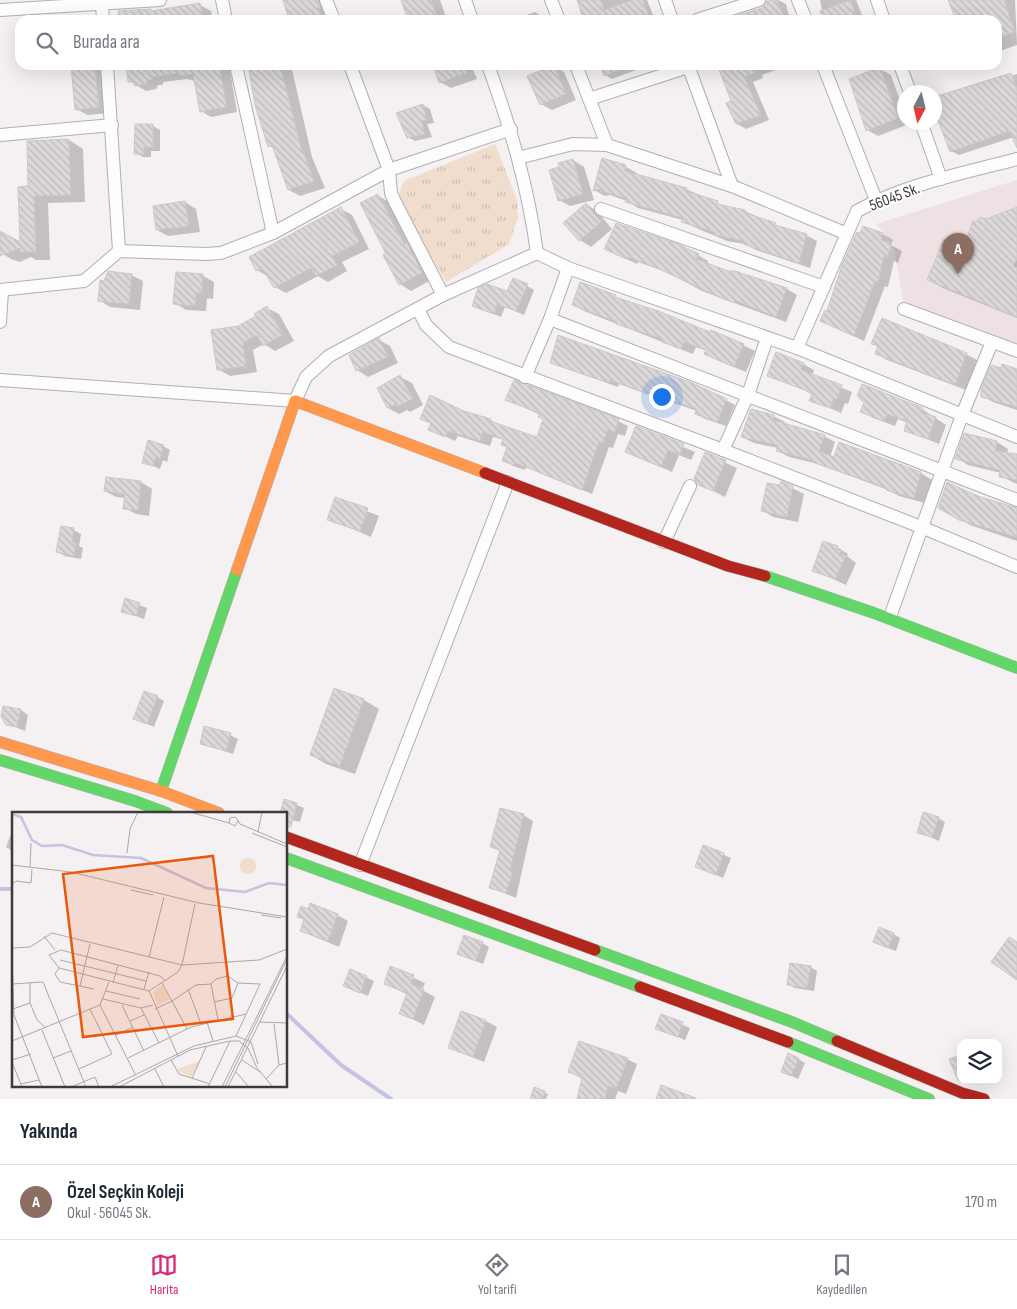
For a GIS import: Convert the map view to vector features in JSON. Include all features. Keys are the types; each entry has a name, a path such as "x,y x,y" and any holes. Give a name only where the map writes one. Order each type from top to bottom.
{"main road":[{"path":"161,791 295,401 728,566 775,578 890,617 1017,668"},
{"path":"0,742 161,791 217,812"},
{"path":"0,760 135,801 164,812"},
{"path":"288,838 792,1022 962,1092 984,1099"},
{"path":"288,859 786,1042 929,1099"}],"street":[{"path":"0,10 160,0"},
{"path":"222,0 225,15"},
{"path":"326,0 332,15"},
{"path":"465,0 470,15"},
{"path":"551,0 557,15"},
{"path":"665,0 670,15"},
{"path":"712,15 759,0"},
{"path":"798,0 804,15"},
{"path":"877,0 882,15"},
{"path":"102,4 103,15"},
{"path":"107,70 119,251"},
{"path":"237,70 273,233"},
{"path":"352,70 389,170 391,193 443,295"},
{"path":"490,70 511,129 532,219 537,253"},
{"path":"578,70 607,145"},
{"path":"589,99 676,70"},
{"path":"689,70 732,186"},
{"path":"825,70 876,200"},
{"path":"902,70 907,85"},
{"path":"0,135 112,125"},
{"path":"0,322 1,290 84,281 119,251 221,253 273,233 389,170 511,129"},
{"path":"924,130 941,179"},
{"path":"518,158 573,144 607,145 732,186 847,234"},
{"name":"56045 Sk.","path":"797,348 857,210 876,200 941,179 1017,159"},
{"path":"601,209 824,287"},
{"path":"0,380 295,401 306,377 329,356 443,295 537,253 568,268 797,348 1017,437"},
{"path":"525,377 550,319 568,268"},
{"path":"418,309 426,325 449,347 723,450 921,527 1017,567"},
{"path":"904,309 1017,351"},
{"path":"550,319 1017,500"},
{"path":"723,450 748,395 767,338"},
{"path":"890,617 962,415 992,342"},
{"path":"360,864 508,482"},
{"path":"664,542 690,486"}],"shaded area":[{"path":"1017,180 1017,344 904,306 893,243 876,224"}],"green space":[{"path":"495,144 517,200 518,218 509,244 446,282 397,199 404,181"}],"building":[{"path":"283,0 318,0 320,15 288,15"},
{"path":"401,0 431,0 436,15 406,15"},
{"path":"577,0 601,0 604,10 632,0 643,0 648,15 582,15"},
{"path":"777,0 783,15 739,15 762,8 767,1"},
{"path":"850,0 856,15 821,15 820,11"},
{"path":"948,0 1004,0 1015,32 1002,37 1002,15 954,15"},
{"path":"200,3 202,15 118,15 118,11 151,9 151,11"},
{"path":"71,70 95,70 99,107 75,110"},
{"path":"127,70 220,70 227,107 200,112 193,74 180,76 179,73 153,77 146,84 135,86 132,81 128,82"},
{"path":"249,70 281,70 302,151 314,181 288,190 272,145 268,147 255,105"},
{"path":"435,70 466,70 467,73 439,83"},
{"path":"542,70 556,70 566,94 540,105 527,76"},
{"path":"602,70 620,70 604,76"},
{"path":"719,70 754,70 755,73 744,77 761,115 736,124 726,103 731,101"},
{"path":"872,70 881,70 897,118 866,131 849,79"},
{"path":"1011,73 1017,89 1017,148 1009,131 950,152 942,130 942,95"},
{"path":"423,104 427,120 421,121 425,134 407,138 396,113"},
{"path":"135,124 153,124 153,147 144,147 144,154 134,154"},
{"path":"69,139 71,195 34,196 36,252 20,252 20,248 0,256 0,231 20,242 18,187 28,186 27,141"},
{"path":"602,158 626,165 625,171 687,188 686,191 718,201 717,204 745,210 745,213 776,223 775,225 807,234 799,263 743,244 744,241 714,235 715,232 681,222 683,218 625,202 626,198 600,191 603,188 593,191"},
{"path":"573,159 583,194 558,201 549,170 559,167 558,163"},
{"path":"378,194 404,244 407,243 422,273 399,285 383,255 386,254 360,203"},
{"path":"185,201 189,226 156,230 153,206"},
{"path":"586,203 587,208 588,206 601,222 579,241 563,223"},
{"path":"341,207 359,242 332,256 337,265 316,276 311,268 274,288 262,268 256,271 249,257"},
{"path":"1017,207 1017,259 1013,266 1017,268 1017,317 927,280 944,239 963,247 973,221 976,222 980,217 986,219"},
{"path":"616,223 678,244 699,254 696,259 731,272 732,270 787,288 776,317 735,300 734,303 721,298 657,268 627,257 626,259 604,249"},
{"path":"863,226 883,233 881,240 892,244 887,258 884,256 878,282 875,281 854,336 820,321 825,310 827,311 842,265 857,232 860,233"},
{"path":"108,271 132,274 129,304 98,301 100,280 104,281"},
{"path":"176,272 203,274 202,293 196,293 195,306 173,304"},
{"path":"513,278 528,284 516,311 497,304 494,314 472,306 478,288 487,284 507,291"},
{"path":"580,282 616,295 615,297 658,311 710,332 711,330 744,344 734,367 704,354 706,350 684,342 681,349 662,342 663,339 616,324 617,322 572,305"},
{"path":"267,306 283,335 263,346 257,335 243,343 246,366 217,370 211,330 238,326 256,316 254,314"},
{"path":"882,318 967,353 955,385 875,354 878,346 871,344"},
{"path":"558,335 690,382 727,399 717,422 695,414 696,409 648,392 648,394 610,380 609,383 550,363"},
{"path":"379,338 388,357 356,371 349,355"},
{"path":"776,352 804,363 801,370 842,385 837,399 834,398 830,408 809,401 812,394 805,390 767,376"},
{"path":"1002,364 1017,369 1017,407 981,397 981,389 991,365 1001,368"},
{"path":"400,375 413,399 398,406 397,404 387,408 377,388"},
{"path":"514,380 619,419 615,432 608,429 603,443 599,442 582,490 516,463 515,465 502,461 507,447 501,445 503,439 483,432 480,441 448,431 445,437 428,430 431,423 420,419 430,395 464,411 491,419 490,421 537,437 543,419 538,417 540,413 505,400"},
{"path":"862,384 923,408 921,412 936,417 928,439 904,431 907,421 887,414 884,421 860,412 864,403 857,396"},
{"path":"751,409 774,415 773,420 825,435 819,451 834,457 839,442 921,472 914,498 886,490 887,488 812,462 812,460 776,451 778,445 741,437"},
{"path":"636,426 684,444 680,455 668,450 661,467 625,452"},
{"path":"964,433 997,441 995,451 1017,454 1017,480 999,477 1000,470 955,459"},
{"path":"148,440 164,445 160,459 156,457 153,466 142,463"},
{"path":"705,452 726,460 713,491 698,485 694,479"},
{"path":"106,477 141,481 138,510 123,509 125,494 104,491"},
{"path":"781,481 793,486 787,517 761,511 767,483 780,485"},
{"path":"947,482 978,496 1017,508 1017,537 959,520 938,508"},
{"path":"335,497 368,508 360,531 327,520"},
{"path":"61,526 74,528 72,542 76,543 74,556 56,552"},
{"path":"823,541 838,546 837,549 841,551 840,554 846,556 835,579 812,571"},
{"path":"125,598 140,603 136,616 121,612"},
{"path":"334,688 364,699 340,766 310,755"},
{"path":"144,691 158,696 147,724 133,719"},
{"path":"3,706 21,709 17,727 6,725 1,716"},
{"path":"204,726 231,733 226,751 200,744"},
{"path":"284,799 297,803 291,827 288,827 288,812 280,812"},
{"path":"500,808 524,814 510,870 513,871 506,893 489,888 500,850 490,847"},
{"path":"923,812 939,817 932,837 917,833"},
{"path":"703,845 724,853 716,875 695,867"},
{"path":"310,903 338,914 328,941 300,931 304,919 297,917 301,906 308,909"},
{"path":"879,927 894,933 888,948 873,942"},
{"path":"464,935 483,942 476,961 457,954"},
{"path":"1009,937 1017,942 1017,980 991,962"},
{"path":"790,963 811,966 807,988 787,985"},
{"path":"390,966 414,975 411,984 424,989 413,1019 399,1014 407,993 384,984"},
{"path":"350,969 367,976 360,993 343,986"},
{"path":"461,1011 486,1020 473,1057 448,1048"},
{"path":"661,1014 683,1022 678,1037 655,1029"},
{"path":"579,1041 628,1058 616,1089 608,1086 605,1099 577,1099 582,1077 568,1072"},
{"path":"788,1053 799,1058 791,1076 781,1072"},
{"path":"957,1056 957,1078 949,1059"},
{"path":"661,1085 696,1098 696,1099 656,1099"},
{"path":"534,1087 545,1091 543,1099 530,1099"}],"waterway":[{"path":"0,889 12,889"},
{"path":"288,1015 341,1065 391,1099"}],"traffic: fast":[{"path":"161,791 237,570"},
{"path":"765,576 874,613 1017,668"},
{"path":"0,760 135,801 164,812"},
{"path":"288,859 640,987"},
{"path":"595,950 792,1022 837,1041"},
{"path":"788,1042 929,1099"}],"traffic: slow":[{"path":"237,570 295,401 485,473"},
{"path":"0,742 161,791 216,812"}],"traffic: jam":[{"path":"485,473 728,566 765,576"},
{"path":"288,838 595,950"},
{"path":"640,987 788,1042"},
{"path":"837,1041 962,1093 984,1099"}],"place":[{"name":"Özel Seçkin Koleji","path":"958,274"}]}
